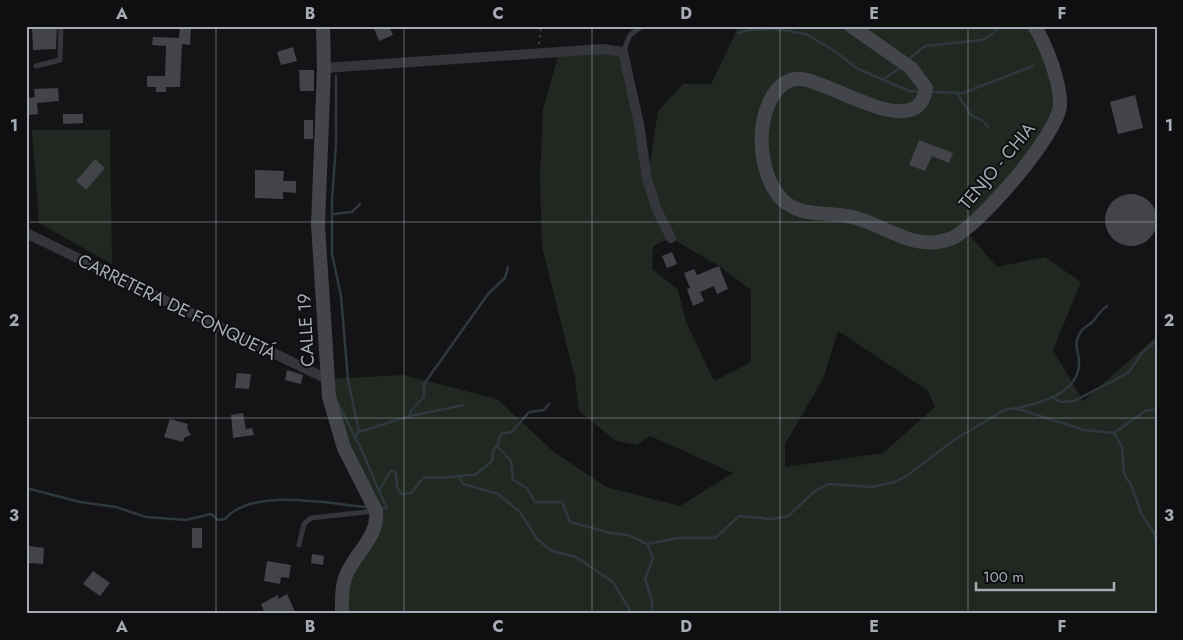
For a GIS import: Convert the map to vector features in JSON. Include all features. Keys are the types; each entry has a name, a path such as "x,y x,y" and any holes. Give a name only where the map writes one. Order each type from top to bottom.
{"street":[{"name":"CALLE 19","path":"323,26 324,68 318,225 327,379 336,428 376,511"},
{"name":"TENJO - CHIA","path":"851,26 911,68 926,88 925,98 913,110 901,112 842,95 804,79 794,79 785,83 774,93 762,130 762,152 768,177 776,192 794,208 808,212 855,218 904,240 920,242 952,238 977,221 1045,140 1055,123 1060,105 1057,84 1048,56 1034,26"},
{"path":"324,68 603,49 623,52 639,124 648,179 657,210 671,238"},
{"name":"CARRETERA DE FONQUETÁ","path":"26,233 327,379"},
{"path":"342,614 344,578 374,532 376,511"}],"lane":[{"path":"36,66 60,60 61,26"},
{"path":"623,52 630,35 642,26"},
{"path":"299,544 304,524 311,518 376,511"}],"path":[{"path":"538,54 541,26"}],"shaded area":[{"path":"739,26 1034,26 1057,84 1055,123 965,230 997,267 1045,257 1081,282 1053,350 1083,401 1157,336 1157,614 342,614 342,590 376,518 344,448 327,379 403,375 497,399 554,452 606,487 680,506 733,473 650,436 637,445 616,441 579,411 575,378 542,247 540,177 543,109 559,53 623,52 648,176 658,111 683,84 711,84","holes":["671,238 719,266 751,290 751,362 714,381 686,322 678,290 652,269 653,246","838,331 928,391 935,407 883,453 785,467 785,444 823,379"]},
{"path":"32,130 110,130 112,264 39,223"}],"building":[{"path":"32,26 57,26 56,49 33,50"},
{"path":"373,26 389,26 393,35 379,41"},
{"path":"180,27 191,28 190,45 182,44 180,87 166,87 166,92 156,92 156,87 147,87 147,76 165,76 166,46 152,45 153,37 179,38"},
{"path":"293,47 297,61 281,65 277,52"},
{"path":"299,70 314,70 314,91 300,91"},
{"path":"58,88 59,101 37,103 38,114 29,115 28,98 35,97 34,89"},
{"path":"1135,95 1143,128 1118,134 1110,102"},
{"path":"63,114 83,114 83,123 63,124"},
{"path":"304,120 313,120 313,139 304,139"},
{"path":"919,140 953,153 949,163 932,156 925,171 909,165"},
{"path":"95,159 105,168 86,190 76,181"},
{"path":"255,170 284,171 283,181 296,181 296,193 283,192 283,199 255,198"},
{"path":"1131,194 1141,196 1149,202 1155,210 1157,220 1155,230 1149,238 1141,244 1131,246 1121,244 1113,238 1107,230 1105,220 1107,210 1113,202 1121,196"},
{"path":"672,252 677,264 667,268 662,256"},
{"path":"719,266 728,289 717,294 714,286 700,292 704,301 693,306 687,289 690,288 684,273 694,269 697,275"},
{"path":"287,370 303,375 301,384 285,380"},
{"path":"237,373 251,374 249,389 235,388"},
{"path":"243,413 246,429 252,428 254,435 233,438 231,415"},
{"path":"170,419 188,424 187,428 191,435 184,438 183,442 164,437"},
{"path":"192,528 202,528 202,548 192,548"},
{"path":"29,546 44,548 43,564 28,563"},
{"path":"312,554 324,556 323,565 311,563"},
{"path":"267,561 291,565 289,578 281,577 280,584 264,581"},
{"path":"93,571 110,583 100,596 83,584"},
{"path":"287,594 296,614 265,614 261,604 278,595 278,599"}],"waterway":[{"path":"909,59 925,46 982,40 993,34 999,26"},
{"path":"739,33 748,30 776,29 806,34 833,50 858,69 909,91 919,92"},
{"path":"930,92 963,93 1033,66"},
{"path":"884,79 901,67"},
{"path":"336,76 336,145 332,200 332,254 341,296 348,380 359,432"},
{"path":"956,92 971,115 983,121 989,128"},
{"path":"333,214 352,212 360,204"},
{"path":"354,438 359,432 410,416 410,412 424,397 424,384 488,294 505,278 508,267"},
{"path":"1017,408 1046,400 1065,390 1072,383 1077,374 1079,364 1077,340 1083,329 1107,306"},
{"path":"1052,397 1060,402 1074,401 1128,373 1142,353 1157,340"},
{"path":"338,403 364,455 379,491"},
{"path":"497,446 501,434 512,432 529,412 544,410 549,404"},
{"path":"410,416 464,405"},
{"path":"384,508 387,508 379,491 391,470 396,473 397,487 402,494 411,493 424,477 475,475 492,461 493,450 497,446 511,461 513,480 527,488 535,502 562,502 570,522 611,533 628,535 647,544 678,538 715,538 739,516 771,519 788,516 815,491 828,484 871,487 895,482 908,475 954,440 1004,410 1015,408 1084,430 1114,433 1145,411 1157,409"},
{"path":"1114,433 1122,447 1124,474 1131,485 1142,515 1154,533 1156,543"},
{"path":"458,475 463,484 498,494 520,512 537,539 552,551 576,557 613,582 632,614"},
{"path":"26,488 80,502 116,507 146,517 186,520 211,514 218,520 225,519 237,509 253,503 272,500 312,501 367,507"},
{"path":"647,544 653,558 645,579 651,597 653,614"}]}
